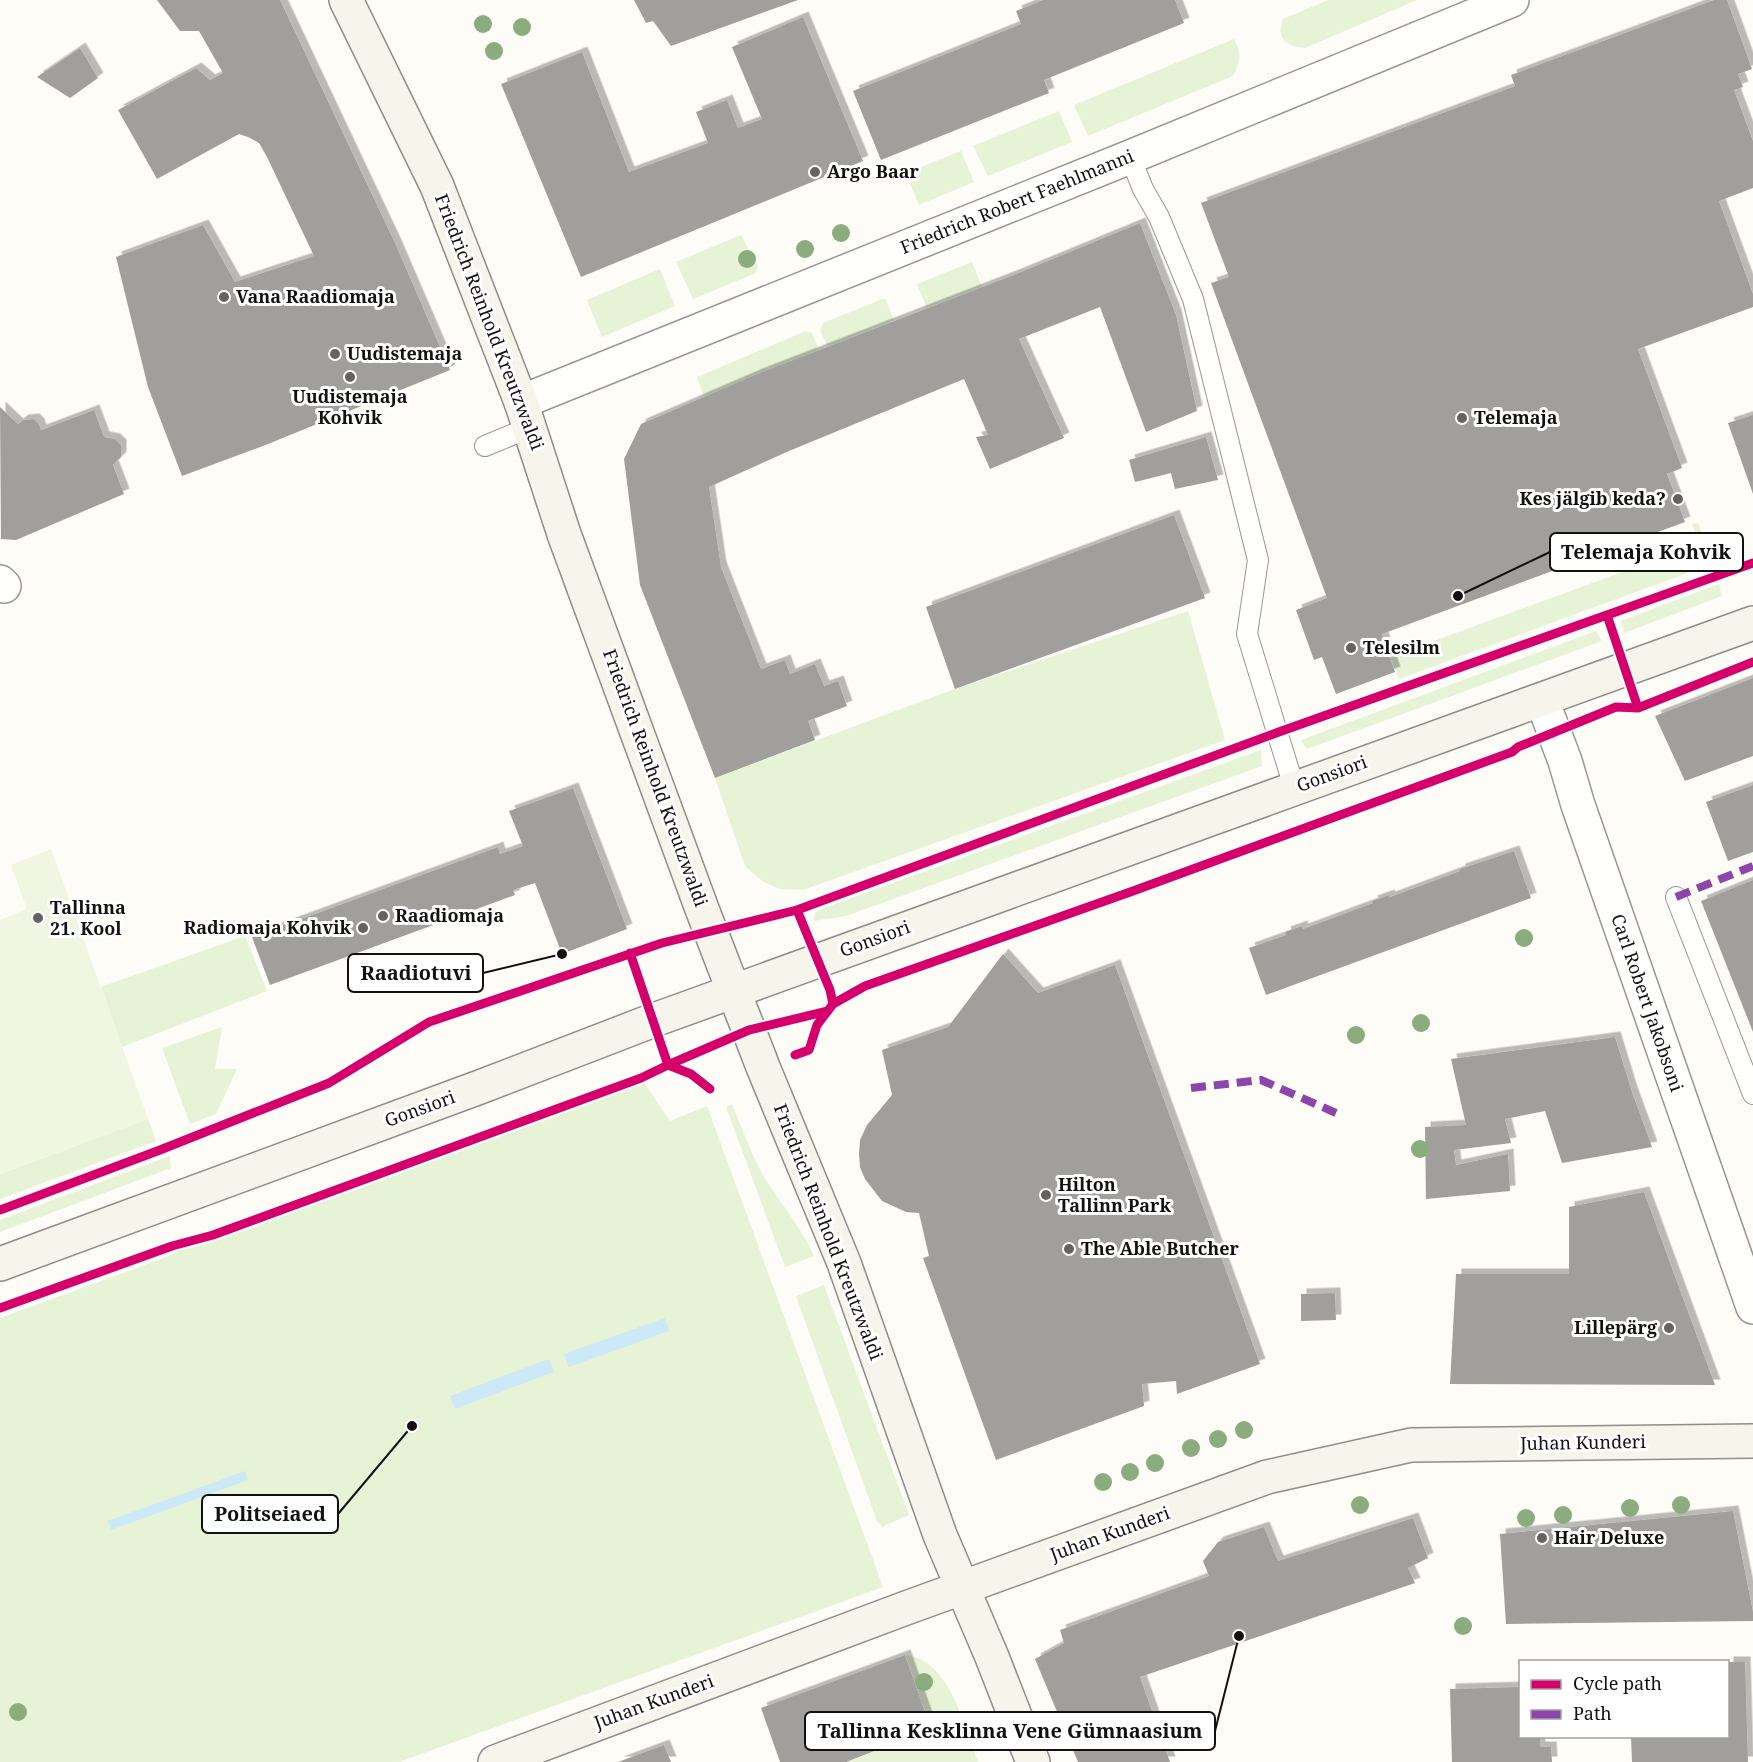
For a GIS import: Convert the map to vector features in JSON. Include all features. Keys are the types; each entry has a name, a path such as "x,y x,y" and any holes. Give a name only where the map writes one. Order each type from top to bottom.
{"street":[{"name":"Friedrich Reinhold Kreutzwaldi","path":"346,0 437,186 526,415 564,534 763,1067 844,1263 940,1535 1033,1762"},
{"name":"Friedrich Robert Faehlmanni","path":"526,415 1130,157 1512,0"},
{"name":"Gonsiori","path":"0,1264 480,1087 734,990 1753,623"},
{"name":"Carl Robert Jakobsoni","path":"1542,700 1753,1307"},
{"name":"Juhan Kunderi","path":"495,1762 1267,1477 1411,1445 1753,1441"}],"lane":[{"path":"1130,157 1143,189 1159,217 1193,299 1258,560 1246,634 1294,787"},
{"path":"485,446 526,415"},
{"path":"1676,897 1753,1094"}],"green space":[{"path":"1328,0 1417,0 1305,48 1284,40 1281,32 1283,19"},
{"path":"1234,39 1239,58 1233,76 1088,136 1074,105"},
{"path":"1059,111 1072,142 988,176 973,146"},
{"path":"961,151 974,182 919,205 910,183 920,179 916,169"},
{"path":"741,235 758,267 756,273 693,299 676,262"},
{"path":"972,262 982,287 927,308 917,284"},
{"path":"660,269 675,306 602,337 587,300"},
{"path":"885,298 894,320 828,347 820,330 823,323"},
{"path":"806,331 812,333 819,350 704,397 697,377"},
{"path":"1698,523 1712,564 1399,679 1390,657 1699,544 1692,524"},
{"path":"1719,584 1722,596 1624,633 1621,621"},
{"path":"1188,611 1225,740 803,890 780,889 762,881 745,866 715,778 955,689"},
{"path":"1596,631 1602,641 1307,749 1301,740"},
{"path":"1261,750 1262,766 846,916 813,921 815,913 821,909"},
{"name":"Tallinna 21. Kool","path":"51,849 148,1119 0,1174 0,920 27,909 11,865"},
{"path":"245,936 267,991 122,1047 101,987"},
{"path":"222,1027 215,1069 237,1069 216,1114 190,1124 162,1048"},
{"path":"641,1078 670,1121 707,1106 883,1587 399,1762 0,1762 0,1318 164,1258 254,1219"},
{"path":"732,1104 764,1177 797,1225 814,1256 785,1267 726,1107"},
{"path":"148,1119 156,1141 0,1199 0,1174"},
{"path":"170,1156 171,1168 0,1232 0,1220"},
{"path":"824,1285 909,1515 882,1527 877,1521 796,1296"},
{"path":"905,1655 920,1659 933,1668 944,1681 961,1714 978,1762 846,1762 931,1729"}],"water":[{"path":"665,1318 669,1331 569,1367 564,1354"},
{"path":"549,1359 554,1372 455,1409 450,1396"},
{"path":"245,1471 248,1480 111,1530 108,1521"}],"building":[{"path":"157,0 280,0 395,243 450,370 263,446 182,476 148,387 116,257 203,225 235,282 314,256 267,157 259,143 248,137 239,134 157,179 118,110 196,68 210,80 223,73 199,31 180,31"},
{"path":"634,0 798,0 671,46 653,21 646,23"},
{"path":"1043,0 1175,0 1184,23 1044,80 1049,93 881,160 853,91 1021,24 1016,11"},
{"name":"Telemaja","path":"1714,0 1727,0 1752,69 1738,74 1743,87 1734,90 1753,141 1753,188 1719,201 1753,294 1753,307 1638,349 1682,468 1667,474 1685,522 1382,634 1395,672 1336,694 1322,657 1314,660 1296,610 1327,598 1211,283 1229,277 1201,203 1515,86 1511,75"},
{"path":"803,17 863,161 581,277 501,84 582,52 629,172 708,143 696,112 727,100 738,128 762,119 732,47"},
{"path":"80,48 98,78 70,98 37,77"},
{"path":"1140,223 1176,315 1197,411 1146,432 1100,307 1019,339 1064,438 990,469 976,437 988,435 964,379 789,451 709,487 721,567 761,669 785,660 790,674 815,664 824,686 838,681 847,706 808,721 815,740 715,778 640,585 624,459 641,424 757,374 1016,274"},
{"path":"0,407 18,424 23,420 34,419 41,430 94,410 104,437 115,439 121,445 121,457 113,465 124,494 16,540 1,539"},
{"path":"1753,415 1753,494 1728,423"},
{"path":"1206,437 1218,480 1175,489 1171,473 1135,482 1129,460"},
{"path":"1174,515 1205,598 955,689 926,607"},
{"path":"1753,678 1753,756 1685,781 1655,716"},
{"path":"1753,785 1753,852 1728,861 1706,802"},
{"path":"573,788 627,929 562,954 535,883 513,890 515,895 270,985 252,937 498,847 500,854 523,846 509,811"},
{"path":"1514,851 1531,898 1266,995 1249,948 1286,935 1285,932 1302,926 1303,929 1373,903 1372,901 1389,895 1390,897 1460,871 1460,869"},
{"path":"1753,880 1753,1032 1701,901"},
{"path":"1003,954 1038,993 1115,965 1260,1364 1177,1394 1176,1381 1142,1384 1144,1406 996,1460 923,1258 929,1256 919,1213 906,1212 882,1201 865,1179 860,1167 859,1154 860,1140 867,1125 892,1095 882,1050 948,1027"},
{"path":"1615,1037 1652,1147 1562,1163 1545,1111 1505,1119 1511,1143 1454,1150 1456,1165 1508,1154 1510,1191 1426,1199 1425,1127 1466,1125 1451,1059"},
{"path":"1644,1192 1715,1385 1450,1384 1456,1274 1569,1274 1569,1207"},
{"path":"1335,1293 1336,1320 1301,1321 1301,1294"},
{"path":"1733,1511 1753,1621 1506,1624 1500,1534"},
{"path":"1413,1518 1428,1558 1408,1568 1415,1583 1140,1677 1170,1762 1078,1762 1035,1659 1064,1643 1060,1630 1209,1576 1203,1561 1218,1542 1264,1527 1278,1561"},
{"path":"905,1655 931,1729 846,1762 780,1762 761,1708"},
{"path":"1729,1662 1745,1662 1748,1762 1632,1762 1631,1738 1729,1738"},
{"path":"1519,1687 1519,1738 1540,1738 1540,1747 1551,1747 1552,1762 1452,1762 1450,1689"},
{"path":"664,1745 671,1762 618,1762"}],"marked path":[{"path":"1676,897 1753,866"},
{"path":"1191,1088 1261,1080 1336,1113"}],"cycle path":[{"path":"0,1210 329,1083 429,1022 662,943 797,910 1276,733 1753,563"},
{"path":"1607,615 1638,708"},
{"path":"795,1055 809,1050 817,1025 833,1004 865,986 1133,891 1512,752 1518,747 1616,707 1638,708 1753,662"},
{"path":"797,910 830,990 833,1004"},
{"path":"630,953 668,1065 749,1030 828,1011"},
{"path":"0,1308 172,1246 213,1235 641,1078 668,1065 691,1074 710,1089"}],"place":[{"name":"Argo Baar","path":"815,172"},
{"name":"Vana Raadiomaja","path":"224,297"},
{"name":"Uudistemaja","path":"335,354"},
{"name":"Uudistemaja Kohvik","path":"350,377"},
{"name":"Telemaja","path":"1462,418"},
{"name":"Kes jälgib keda?","path":"1678,499"},
{"name":"Telemaja Kohvik","path":"1458,596"},
{"name":"Telesilm","path":"1351,648"},
{"name":"Raadiomaja","path":"383,916"},
{"name":"Tallinna 21. Kool","path":"38,918"},
{"name":"Radiomaja Kohvik","path":"363,928"},
{"name":"Raadiotuvi","path":"562,954"},
{"name":"Hilton Tallinn Park","path":"1046,1195"},
{"name":"The Able Butcher","path":"1069,1249"},
{"name":"Lillepärg","path":"1669,1328"},
{"name":"Politseiaed","path":"412,1426"},
{"name":"Hair Deluxe","path":"1542,1538"},
{"name":"Tallinna Kesklinna Vene Gümnaasium","path":"1239,1636"}]}
